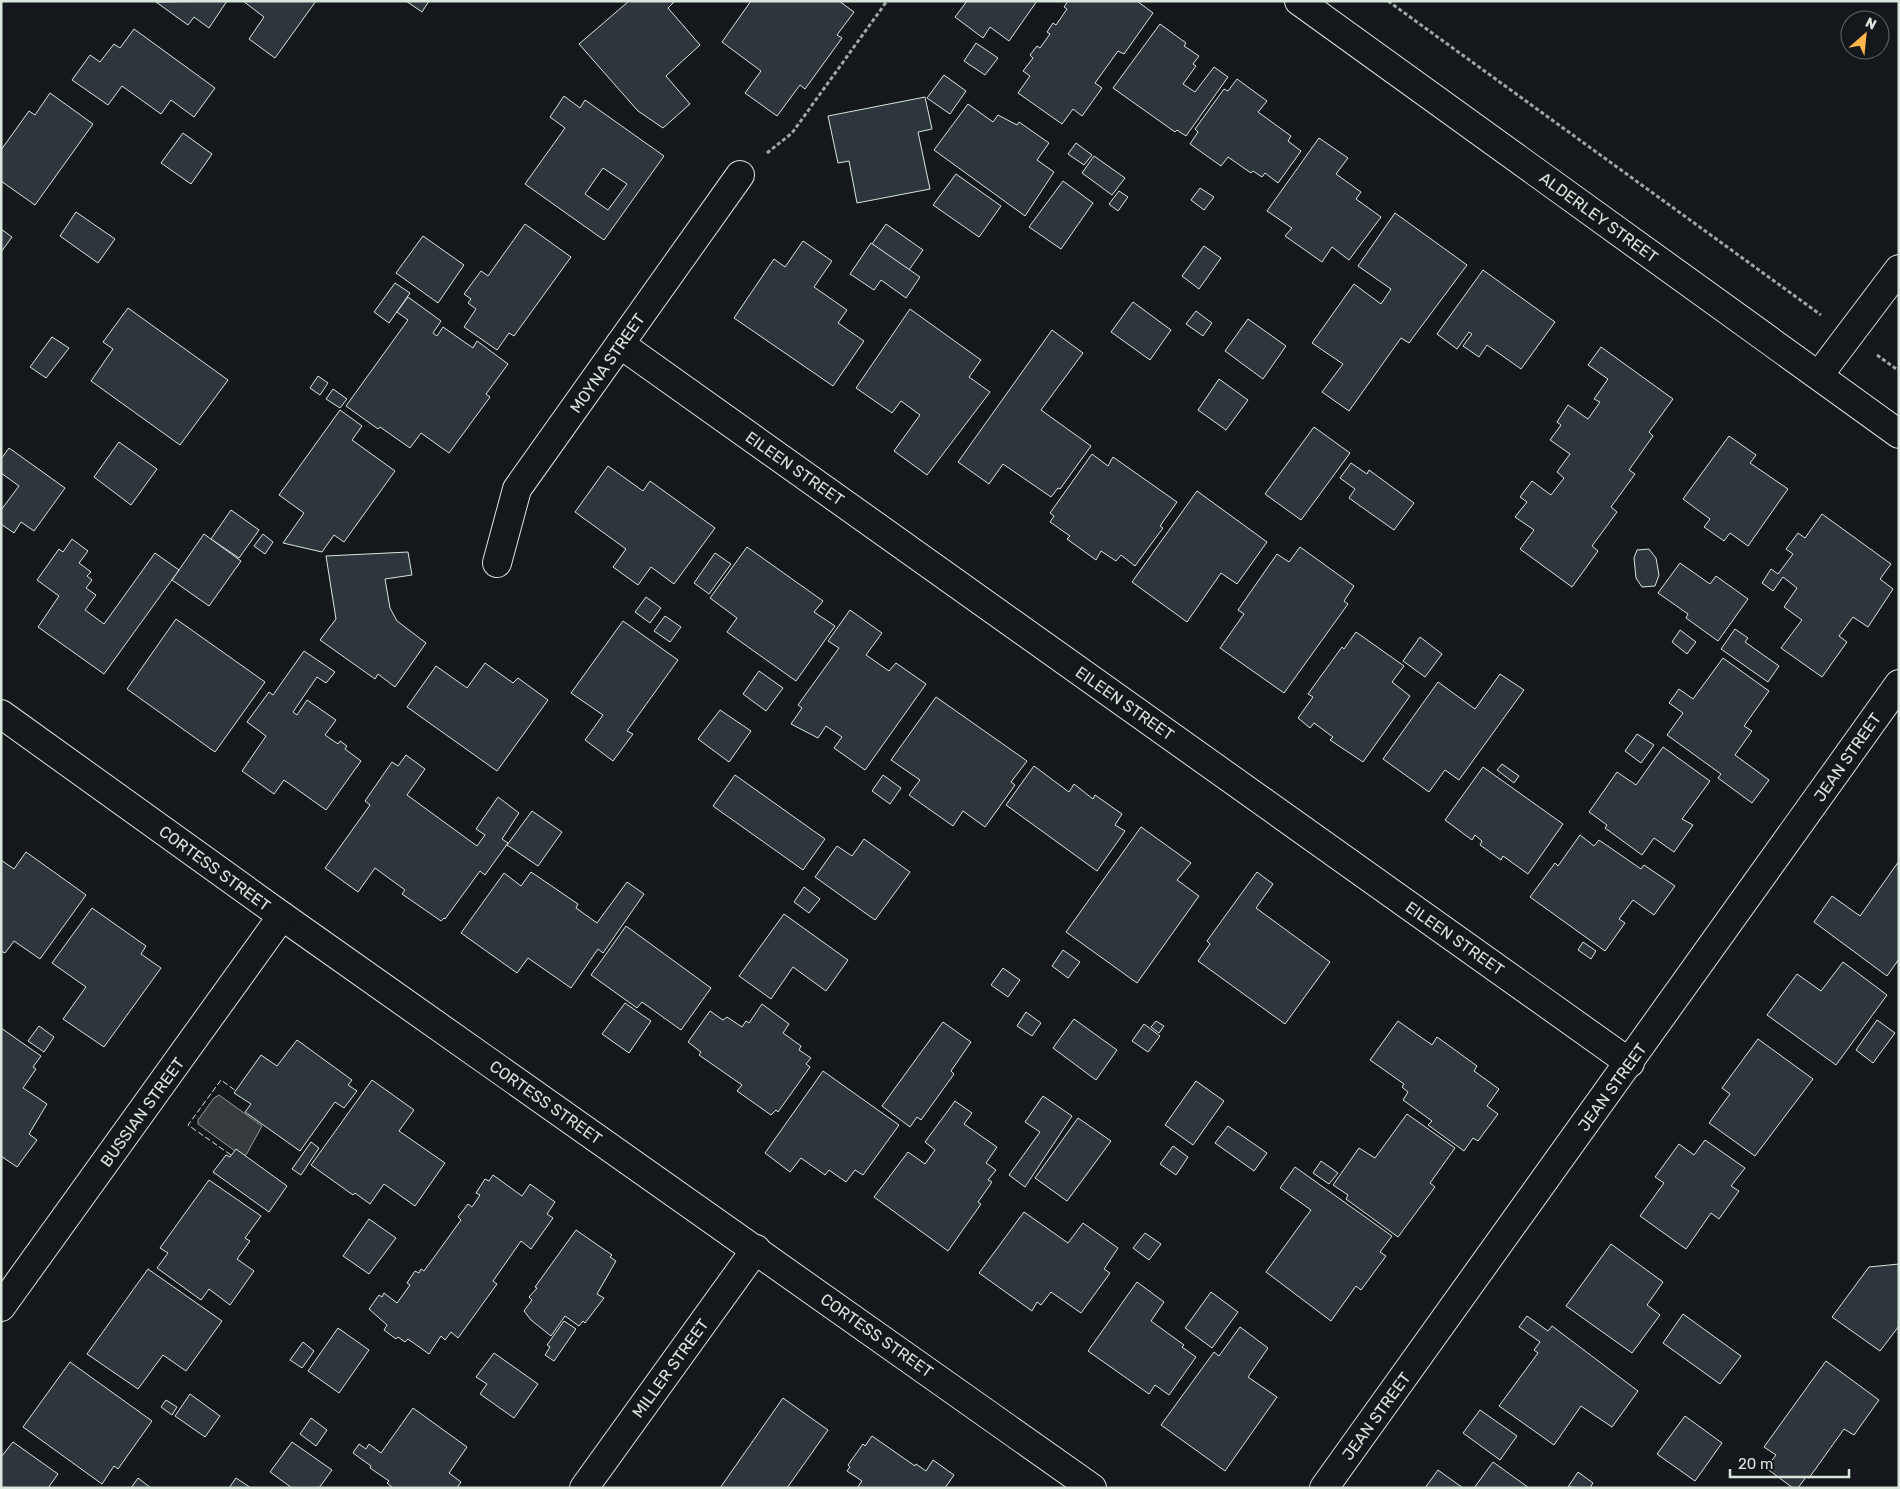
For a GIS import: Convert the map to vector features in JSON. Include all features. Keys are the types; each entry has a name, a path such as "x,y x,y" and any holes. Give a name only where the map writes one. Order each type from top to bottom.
{"street":[{"name":"ALDERLEY STREET","path":"1299,1 1899,434"},
{"name":"MOYNA STREET","path":"497,562 517,489 740,175"},
{"path":"1819,375 1899,269"},
{"name":"EILEEN STREET","path":"620,344 1630,1062"},
{"name":"JEAN STREET","path":"1324,1488 1899,684"},
{"name":"CORTESS STREET","path":"1,714 282,916 1092,1488"},
{"name":"BUSSIAN STREET","path":"1,1307 282,916"},
{"name":"MILLER STREET","path":"584,1488 756,1249"}],"path":[{"path":"740,175 792,132 887,1"},
{"path":"1388,1 1849,336"}],"shaded area":[{"path":"219,1095 262,1126 246,1155 242,1156 198,1124 198,1120 214,1098"}],"building":[{"path":"227,1 209,28 194,17 188,25 156,2"},
{"path":"243,1 316,1 275,58 249,39 264,17"},
{"path":"406,1 429,1 422,12"},
{"path":"629,1 675,1 668,8 700,45 666,76 690,104 663,128 638,111 579,44"},
{"path":"751,1 839,1 854,12 837,35 842,38 805,89 800,85 777,116 745,93 761,71 722,42"},
{"path":"967,1 1037,1 1009,41 990,27 983,38 955,17"},
{"path":"1068,1 1137,1 1153,13 1124,54 1118,51 1095,83 1102,88 1082,116 1073,109 1062,124 1018,93 1030,76 1023,71 1033,58 1030,55 1037,46 1040,48 1050,34 1047,32 1053,23 1056,25 1067,9 1064,7"},
{"path":"1160,24 1186,43 1184,46 1199,56 1193,64 1196,66 1183,84 1195,92 1214,67 1228,77 1186,136 1177,130 1175,132 1113,88"},
{"path":"134,29 215,88 194,117 171,100 161,114 122,86 108,105 72,80 90,55 100,62 114,44 120,48"},
{"path":"976,43 998,58 985,75 964,61"},
{"path":"944,75 966,91 950,114 927,98"},
{"path":"1237,79 1267,101 1258,112 1291,136 1288,141 1301,151 1278,183 1265,173 1262,177 1253,171 1251,173 1228,157 1221,166 1190,144 1198,132 1195,129 1224,89 1228,91"},
{"path":"50,93 93,124 35,205 1,181 1,150 29,111 35,115"},
{"path":"564,96 580,108 585,100 664,156 604,240 525,184 565,128 550,117","holes":["603,168 627,184 608,210 585,194"]},
{"path":"925,97 932,129 918,132 930,189 857,203 849,161 838,163 828,116"},
{"path":"968,104 993,122 998,115 1017,125 1019,122 1049,143 1037,160 1054,172 1025,216 934,150"},
{"path":"183,133 212,154 191,184 161,163"},
{"path":"1319,138 1348,158 1336,174 1361,192 1356,199 1381,217 1349,260 1332,247 1322,262 1285,236 1292,228 1267,211"},
{"path":"1076,143 1092,155 1084,165 1068,154"},
{"path":"1094,156 1125,178 1112,195 1082,173"},
{"path":"956,174 1001,206 979,237 933,205"},
{"path":"1063,181 1093,203 1061,249 1029,227"},
{"path":"1200,188 1214,197 1204,210 1191,200"},
{"path":"1119,191 1128,197 1118,211 1109,204"},
{"path":"76,212 115,239 98,263 60,236"},
{"path":"1395,213 1467,265 1409,343 1401,338 1349,411 1322,392 1343,364 1312,343 1354,284 1381,304 1391,289 1358,266"},
{"path":"525,224 571,257 514,336 509,333 497,350 464,327 476,309 468,303 471,299 464,294 481,271 488,276"},
{"path":"886,224 923,250 909,270 872,244"},
{"path":"1,229 12,237 1,252"},
{"path":"423,236 464,265 438,303 396,273"},
{"path":"803,241 832,261 814,287 847,310 838,323 864,341 833,386 734,318 774,259 785,267"},
{"path":"871,243 920,277 906,298 881,280 874,290 850,274"},
{"path":"1204,246 1221,258 1199,289 1182,276"},
{"path":"1483,270 1555,322 1521,369 1487,345 1479,357 1463,346 1472,334 1469,332 1457,349 1437,334"},
{"path":"395,283 410,293 389,323 374,312"},
{"path":"408,297 441,321 433,333 437,336 443,327 473,348 477,341 508,364 486,394 490,397 449,453 421,433 410,448 380,427 378,429 346,406 408,320 397,312"},
{"path":"1133,302 1171,330 1150,360 1111,332"},
{"path":"128,308 228,380 180,445 91,381 113,349 103,342"},
{"path":"910,309 981,360 969,377 990,392 927,475 894,451 920,415 901,401 892,413 856,388"},
{"path":"1196,311 1212,323 1203,336 1186,324"},
{"path":"1248,319 1286,346 1263,379 1225,351"},
{"path":"1052,330 1083,353 1041,410 1091,446 1060,489 1058,488 1051,497 1003,464 989,484 958,462"},
{"path":"52,337 69,348 46,378 30,367"},
{"path":"1601,347 1673,399 1649,432 1653,436 1629,470 1635,474 1611,507 1617,512 1592,546 1598,551 1572,587 1520,549 1534,530 1515,517 1527,502 1520,497 1532,481 1551,495 1564,478 1557,472 1570,454 1550,440 1561,425 1557,422 1568,405 1588,419 1600,402 1594,399 1608,379 1588,365"},
{"path":"318,376 328,383 320,395 310,388"},
{"path":"1219,379 1248,400 1226,430 1198,410"},
{"path":"333,389 347,399 340,408 326,399"},
{"path":"340,410 362,426 352,440 395,471 344,542 334,535 322,552 283,543 304,513 279,495"},
{"path":"1314,427 1350,453 1301,520 1265,494"},
{"path":"1729,436 1756,455 1750,463 1788,489 1748,546 1730,533 1724,541 1704,527 1710,519 1683,499"},
{"path":"119,442 157,469 131,505 94,477"},
{"path":"9,448 65,488 34,531 21,522 14,533 1,524 1,510 19,486 1,473 1,459"},
{"path":"1092,454 1108,466 1113,457 1177,502 1160,526 1163,528 1135,566 1121,555 1116,561 1101,551 1096,560 1067,539 1070,536 1050,522 1054,516 1050,513"},
{"path":"1351,463 1367,474 1369,470 1414,503 1394,530 1349,498 1355,489 1340,478"},
{"path":"608,466 643,491 650,481 715,528 674,584 651,567 638,585 613,567 626,549 575,512"},
{"path":"1197,491 1267,542 1237,584 1221,573 1187,622 1132,582"},
{"path":"231,510 259,530 239,558 211,539"},
{"path":"1822,514 1891,564 1880,579 1893,589 1868,627 1853,617 1839,636 1847,642 1822,677 1781,648 1802,620 1784,607 1797,588 1783,577 1773,591 1762,583 1771,569 1778,574 1793,554 1786,549 1798,533 1805,538"},
{"path":"204,534 241,561 209,606 172,580"},
{"path":"263,534 273,542 265,554 254,546"},
{"path":"72,539 88,551 79,563 91,572 87,576 92,580 86,588 96,595 85,610 104,624 155,553 179,570 104,674 38,627 59,596 37,580 59,549 63,552"},
{"path":"747,547 823,601 814,612 835,626 796,681 727,632 737,618 710,598"},
{"path":"1300,547 1354,586 1344,601 1348,604 1284,693 1220,648 1244,614 1238,610 1277,554 1289,562"},
{"path":"1649,549 1656,558 1659,575 1655,586 1642,587 1636,578 1634,558 1637,550"},
{"path":"408,552 412,575 385,579 390,608 397,621 426,643 395,687 378,674 375,679 320,640 336,619 326,556"},
{"path":"715,553 731,564 709,594 694,583"},
{"path":"1680,563 1710,584 1716,576 1748,599 1718,641 1686,618 1688,614 1658,593"},
{"path":"646,597 661,608 650,623 635,612"},
{"path":"850,610 882,633 866,655 889,671 896,663 926,684 865,770 834,748 842,737 826,726 818,738 791,724 802,708 798,705 839,648 828,641"},
{"path":"665,616 681,627 670,642 654,631"},
{"path":"176,619 265,682 215,752 127,689"},
{"path":"623,621 678,660 627,731 633,734 613,761 585,740 603,715 571,693"},
{"path":"1735,629 1748,638 1745,642 1779,666 1768,682 1721,649"},
{"path":"1680,630 1696,642 1687,654 1672,642"},
{"path":"1356,632 1404,666 1392,682 1410,696 1363,762 1330,740 1333,737 1314,723 1310,728 1298,718 1313,697 1308,694 1342,647 1344,649"},
{"path":"1420,637 1442,654 1425,677 1403,661"},
{"path":"304,651 335,672 326,683 317,677 293,712 297,715 307,700 336,720 325,735 338,744 340,741 347,746 345,749 361,761 326,810 284,780 274,794 242,771 266,736 247,722 269,692 273,695"},
{"path":"1723,658 1769,691 1744,726 1752,731 1735,755 1769,780 1752,803 1718,778 1721,774 1667,735 1683,713 1669,703 1679,689 1693,699"},
{"path":"485,663 513,683 518,678 548,700 497,771 407,707 436,666 467,688"},
{"path":"759,671 783,688 766,711 743,694"},
{"path":"1500,674 1524,690 1459,780 1445,770 1429,792 1383,759 1438,682 1475,709"},
{"path":"936,697 1027,761 1011,782 1015,785 985,827 963,811 953,826 909,795 920,780 891,760"},
{"path":"720,710 751,731 729,762 698,739"},
{"path":"1637,734 1654,745 1641,763 1625,751"},
{"path":"1663,747 1710,781 1682,819 1693,825 1674,852 1654,838 1642,855 1605,828 1607,825 1589,812 1617,772 1636,785"},
{"path":"406,755 425,769 407,795 477,846 485,835 476,829 498,797 519,813 502,839 508,843 485,875 480,871 445,919 441,921 402,894 405,890 375,868 358,892 325,868 370,805 365,801 392,762 398,766"},
{"path":"1502,764 1519,776 1514,783 1497,770"},
{"path":"1034,766 1069,792 1074,784 1093,799 1095,795 1122,814 1115,825 1125,831 1097,871 1006,805"},
{"path":"1483,767 1563,824 1528,874 1503,856 1501,860 1480,845 1482,841 1475,835 1472,840 1445,820"},
{"path":"735,775 825,839 803,870 713,806"},
{"path":"883,775 901,788 890,804 872,791"},
{"path":"532,811 562,832 538,866 507,845"},
{"path":"1141,827 1191,863 1177,880 1199,896 1137,983 1066,932"},
{"path":"1580,835 1594,846 1599,840 1641,869 1644,865 1675,886 1654,915 1633,900 1619,919 1625,923 1605,951 1530,897 1555,863 1558,866"},
{"path":"864,839 910,872 875,920 815,877 837,846 852,856"},
{"path":"26,852 86,895 40,959 14,941 5,953 1,951 1,860 14,869"},
{"path":"1899,861 1899,959 1887,976 1814,922 1832,896 1860,916"},
{"path":"531,872 578,904 576,908 597,923 627,882 644,894 603,953 598,949 571,988 528,958 517,973 461,933 504,873 521,886"},
{"path":"1257,872 1273,884 1256,908 1330,962 1285,1024 1198,961 1210,944 1207,941"},
{"path":"804,887 820,899 809,913 794,902"},
{"path":"92,908 146,946 141,954 161,968 104,1047 63,1019 86,987 52,963"},
{"path":"784,914 848,960 826,991 793,967 771,999 739,976"},
{"path":"626,926 711,988 681,1030 642,1002 637,1008 591,975"},
{"path":"1583,942 1596,951 1591,959 1578,950"},
{"path":"1063,950 1080,962 1068,978 1052,966"},
{"path":"1843,962 1887,995 1836,1065 1767,1015 1797,974 1821,991"},
{"path":"1003,968 1020,980 1008,997 991,985"},
{"path":"625,1003 651,1021 629,1053 602,1034"},
{"path":"762,1004 789,1024 783,1033 801,1046 799,1050 811,1058 806,1064 810,1067 778,1112 776,1110 771,1115 737,1091 742,1085 699,1055 701,1052 688,1042 710,1011 723,1020 727,1017 742,1027 746,1021 749,1023"},
{"path":"1026,1012 1041,1023 1032,1036 1017,1026"},
{"path":"1074,1019 1117,1050 1096,1080 1053,1048"},
{"path":"1877,1020 1895,1033 1873,1063 1856,1050"},
{"path":"1156,1021 1164,1026 1159,1033 1151,1027"},
{"path":"1398,1021 1432,1045 1437,1037 1477,1066 1474,1071 1499,1089 1487,1106 1498,1114 1478,1141 1473,1138 1464,1151 1428,1125 1432,1121 1403,1100 1408,1092 1402,1087 1404,1084 1370,1060"},
{"path":"943,1022 971,1042 951,1071 954,1074 921,1120 917,1117 910,1127 882,1106"},
{"path":"1144,1024 1160,1036 1148,1052 1132,1041"},
{"path":"39,1026 54,1037 44,1052 28,1041"},
{"path":"1,1028 41,1056 33,1067 36,1069 23,1088 47,1104 29,1134 37,1140 17,1167 1,1156"},
{"path":"1758,1039 1813,1079 1755,1156 1709,1123 1730,1094 1722,1088"},
{"path":"297,1040 352,1080 348,1085 357,1091 344,1108 335,1102 300,1151 245,1112 251,1104 234,1093 261,1055 277,1066"},
{"path":"823,1071 899,1125 863,1175 855,1170 846,1182 829,1170 825,1175 801,1158 790,1172 765,1153"},
{"path":"372,1080 414,1110 399,1131 445,1163 415,1206 384,1184 370,1204 355,1193 353,1195 311,1165"},
{"path":"1196,1081 1224,1101 1193,1145 1165,1125"},
{"path":"1043,1096 1072,1116 1025,1187 1009,1175 1040,1132 1025,1122"},
{"path":"955,1101 972,1113 964,1124 997,1147 986,1163 996,1170 988,1180 992,1182 978,1202 981,1204 948,1251 874,1197 908,1152 925,1164 935,1150 925,1142"},
{"path":"1407,1114 1455,1148 1430,1183 1435,1187 1398,1237 1346,1199 1348,1195 1333,1185 1359,1148 1375,1158"},
{"path":"1078,1118 1111,1141 1067,1201 1035,1178"},
{"path":"1228,1126 1267,1153 1254,1171 1215,1143"},
{"path":"1705,1140 1745,1168 1731,1186 1739,1191 1719,1219 1711,1213 1686,1249 1640,1216 1664,1183 1655,1177 1679,1144 1694,1155"},
{"path":"311,1142 319,1148 301,1175 292,1169"},
{"path":"1173,1146 1188,1157 1176,1175 1160,1164"},
{"path":"236,1149 287,1186 269,1212 213,1172 226,1155 230,1157"},
{"path":"1321,1161 1338,1173 1329,1184 1313,1173"},
{"path":"1295,1167 1392,1236 1380,1252 1386,1256 1361,1290 1356,1286 1331,1321 1266,1272 1311,1210 1280,1188"},
{"path":"493,1175 522,1196 530,1184 555,1202 547,1214 553,1218 531,1249 521,1241 493,1281 497,1284 458,1338 451,1332 445,1340 441,1336 429,1354 408,1339 405,1342 398,1337 396,1339 384,1330 387,1325 369,1309 379,1295 382,1297 384,1293 397,1303 410,1285 407,1283 415,1271 419,1273 421,1269 424,1271 461,1220 458,1217 468,1204 472,1207 480,1195 476,1193 485,1179 489,1181"},
{"path":"209,1180 261,1216 245,1238 250,1241 237,1259 254,1271 230,1305 209,1289 201,1300 157,1268 168,1253 160,1248"},
{"path":"1024,1212 1068,1243 1083,1223 1118,1248 1104,1269 1110,1273 1081,1313 1051,1292 1041,1305 1037,1302 1032,1311 979,1273"},
{"path":"369,1219 396,1238 369,1274 343,1256"},
{"path":"576,1230 612,1255 610,1257 616,1261 597,1294 604,1298 585,1323 583,1321 579,1326 565,1316 551,1336 531,1320 524,1311 532,1300 529,1297 537,1288 535,1287"},
{"path":"1145,1233 1161,1244 1149,1260 1133,1248"},
{"path":"1611,1244 1663,1282 1647,1305 1660,1315 1632,1353 1566,1306"},
{"path":"1899,1264 1899,1326 1880,1351 1832,1317 1869,1267"},
{"path":"148,1269 222,1321 186,1371 163,1355 138,1389 87,1354"},
{"path":"1137,1282 1164,1302 1151,1321 1184,1345 1182,1347 1196,1357 1169,1395 1155,1385 1149,1394 1088,1351"},
{"path":"1211,1292 1238,1312 1212,1348 1185,1328"},
{"path":"1683,1314 1741,1356 1720,1384 1663,1343"},
{"path":"1527,1316 1548,1331 1552,1326 1638,1391 1612,1427 1581,1406 1554,1445 1499,1406 1538,1353 1534,1350 1540,1342 1519,1327"},
{"path":"564,1321 576,1329 554,1361 545,1355 550,1347 547,1345"},
{"path":"1240,1327 1268,1348 1248,1377 1277,1397 1225,1471 1161,1425 1214,1352 1219,1356"},
{"path":"338,1328 369,1350 339,1393 308,1371"},
{"path":"303,1342 314,1351 302,1368 290,1360"},
{"path":"494,1353 538,1384 514,1418 480,1394 487,1384 476,1377"},
{"path":"1826,1361 1879,1400 1854,1435 1844,1429 1809,1478 1806,1477 1798,1488 1793,1488 1766,1468 1776,1455 1764,1447"},
{"path":"70,1362 152,1421 118,1469 114,1466 102,1484 23,1427"},
{"path":"190,1394 220,1416 205,1437 175,1416"},
{"path":"783,1398 828,1430 787,1488 720,1488"},
{"path":"166,1400 177,1407 172,1415 161,1407"},
{"path":"413,1408 467,1447 449,1473 461,1482 457,1488 393,1488 387,1483 389,1481 353,1453 359,1444 366,1449 369,1444 381,1453"},
{"path":"1480,1410 1517,1436 1500,1460 1463,1433"},
{"path":"1685,1416 1722,1443 1695,1481 1657,1454"},
{"path":"311,1418 327,1430 316,1446 300,1434"},
{"path":"872,1436 915,1466 916,1464 926,1471 933,1460 954,1475 945,1488 857,1488 862,1481 847,1471 850,1467 848,1465 863,1444 865,1446"},
{"path":"13,1442 58,1474 48,1488 1,1488 1,1457"},
{"path":"292,1442 332,1470 319,1488 292,1488 270,1472"},
{"path":"1493,1462 1529,1488 1474,1488"},
{"path":"1438,1470 1463,1488 1425,1488"},
{"path":"1578,1472 1593,1483 1590,1488 1568,1487"},
{"path":"138,1478 151,1488 131,1488"},
{"path":"236,1478 251,1488 229,1488"}],"fence":[{"path":"231,1155 188,1125 221,1080 236,1091"}]}
